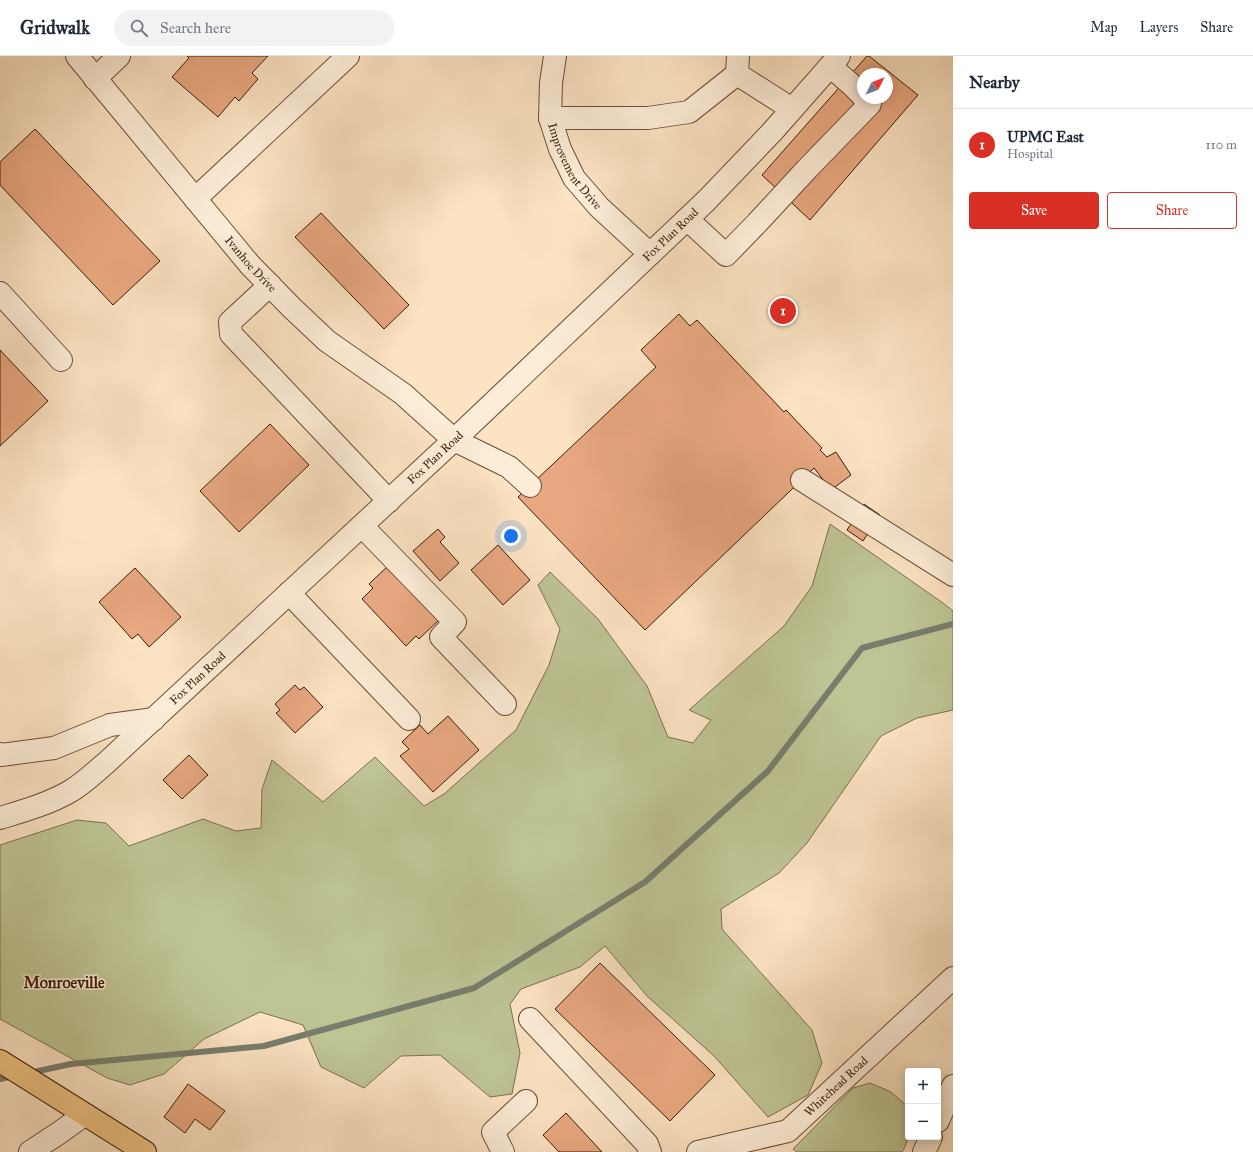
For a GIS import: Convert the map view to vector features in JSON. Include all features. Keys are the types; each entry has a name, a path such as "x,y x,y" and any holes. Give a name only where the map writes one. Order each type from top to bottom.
{"main road":[{"path":"0,1061 144,1152"}],"street":[{"name":"Ivanhoe Drive","path":"77,56 250,265 291,307 327,341 403,394 454,440 509,467 530,486"},
{"path":"95,79 119,56"},
{"path":"196,199 348,56"},
{"name":"Improvement Drive","path":"555,56 551,83 550,118 560,149 574,178 599,207 650,254"},
{"path":"835,61 857,90"},
{"name":"Fox Plan Road","path":"0,818 51,801 70,792 87,780 389,501 706,201 835,61"},
{"path":"550,118 648,118 689,112 738,65 792,109"},
{"path":"687,219 726,255 870,104"},
{"path":"270,285 230,322 231,334 389,501"},
{"path":"0,294 61,360"},
{"path":"802,480 953,575"},
{"path":"362,526 455,622 441,637 505,704"},
{"path":"289,593 409,719"},
{"path":"0,755 54,748 110,726 154,719"},
{"name":"Whitehead Road","path":"698,1152 763,1145 788,1131 953,978"},
{"path":"530,1019 647,1144 650,1152"},
{"path":"941,1114 953,1086"},
{"path":"502,1152 493,1132 526,1100"},
{"path":"30,1152 60,1133 84,1115"},
{"path":"924,1152 930,1140"}],"green space":[{"path":"830,524 953,611 953,710 917,718 881,736 807,843 779,873 721,909 722,929 812,1030 822,1063 808,1095 768,1117 714,1056 647,996 605,946 580,967 521,989 510,1004 520,1053 512,1094 490,1097 440,1055 401,1056 364,1088 321,1067 303,1025 260,1012 204,1039 164,1074 130,1085 107,1078 0,1019 0,845 77,820 106,823 129,846 203,819 236,831 261,828 262,789 272,760 323,802 375,757 424,806 444,794 516,730 549,665 560,629 538,585 550,572 598,619 647,686 668,737 693,743 711,720 689,710 784,626 812,586"},
{"path":"870,1083 891,1092 905,1104 905,1140 907,1140 902,1152 797,1152 793,1149 853,1088"}],"building":[{"path":"187,56 268,56 252,73 258,79 239,101 235,97 218,117 172,77 189,58"},
{"path":"867,56 869,56 884,68 857,68 857,104 893,104 893,75 918,95 810,220 762,175"},
{"path":"35,129 160,261 113,305 0,185 0,162"},
{"path":"321,213 409,305 384,329 295,237"},
{"path":"679,314 690,326 697,320 784,412 786,410 822,448 820,450 827,457 836,452 851,475 831,490 814,468 645,630 518,497 656,367 641,350"},
{"path":"0,350 48,401 0,446"},
{"path":"270,424 309,465 239,532 200,491"},
{"path":"864,504 880,515 863,541 847,530"},
{"path":"438,529 445,537 440,542 459,563 440,581 413,551"},
{"path":"498,545 530,580 503,605 471,570"},
{"path":"389,565 440,619 419,639 416,636 406,646 362,599 373,588 369,584"},
{"path":"135,568 181,617 149,647 138,634 132,639 99,602"},
{"path":"295,685 300,690 304,687 323,707 295,733 276,713 280,710 275,704"},
{"path":"448,716 479,750 433,792 400,756 409,749 402,742 420,725 428,734"},
{"path":"189,755 208,775 182,799 163,780"},
{"path":"600,963 715,1075 670,1121 555,1009"},
{"path":"188,1084 225,1111 210,1130 195,1119 185,1133 164,1117"},
{"path":"566,1113 602,1152 559,1152 543,1135"}],"waterway":[{"path":"29,1073 71,1064 264,1046 474,988 645,882 768,771 862,648 953,624"},
{"path":"0,1079 13,1076"}],"place":[{"name":"UPMC East","path":"783,311"}],"district":[{"name":"Monroeville","path":"64,982"}]}
